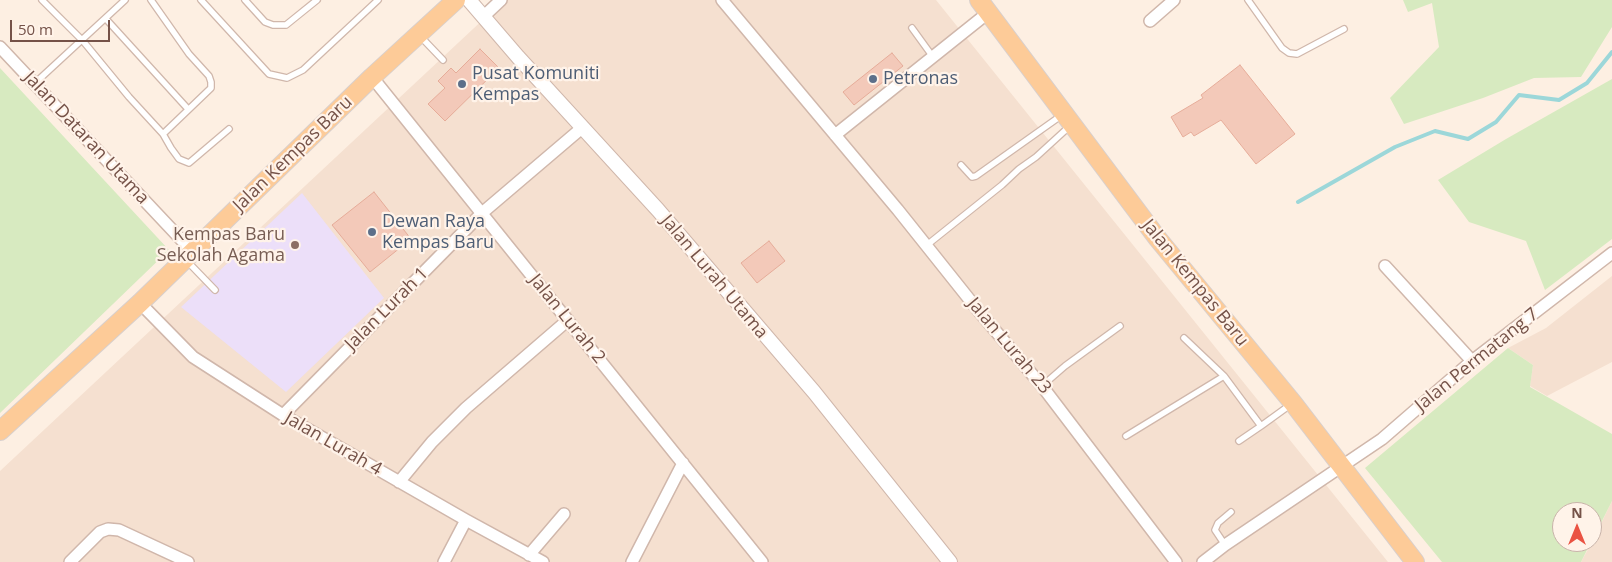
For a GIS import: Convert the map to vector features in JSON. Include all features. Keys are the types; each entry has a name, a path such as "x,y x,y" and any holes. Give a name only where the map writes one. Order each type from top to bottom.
{"main road":[{"name":"Jalan Kempas Baru","path":"0,431 140,303 372,77 456,0"},
{"name":"Jalan Kempas Baru","path":"984,6 1158,239 1292,403 1415,562"}],"street":[{"name":"Jalan Lurah Utama","path":"469,0 518,57 658,210 814,392 950,562"},
{"path":"483,17 501,0"},
{"name":"Jalan Lurah 23","path":"722,0 1042,386 1176,562"},
{"path":"1150,21 1174,0"},
{"path":"835,135 933,57 984,6"},
{"name":"Jalan Dataran Utama","path":"0,46 188,255"},
{"name":"Jalan Lurah 2","path":"372,77 762,562"},
{"name":"Jalan Lurah 1","path":"283,415 482,213 583,127"},
{"name":"Jalan Permatang 7","path":"1203,562 1225,545 1382,439 1472,360 1612,253"},
{"path":"1385,266 1472,360"},
{"name":"Jalan Lurah 4","path":"140,303 193,357 283,415 543,562"},
{"path":"399,482 432,442 460,415 568,320"},
{"path":"632,562 683,463"},
{"path":"529,555 564,514"},
{"path":"444,562 466,520"},
{"path":"70,562 100,532 108,529 119,530 188,562"}],"lane":[{"path":"42,0 83,41 129,97 163,134 179,158 189,162 229,129"},
{"path":"34,84 126,0"},
{"path":"150,0 190,54 209,76 211,88 163,134"},
{"path":"201,0 269,74 287,78 303,70 378,0"},
{"path":"245,0 265,22 273,25 286,25 317,0"},
{"path":"1248,0 1282,48 1289,52 1297,54 1344,29"},
{"path":"106,19 188,108"},
{"path":"912,28 933,57"},
{"path":"419,34 443,60"},
{"path":"962,165 972,177 976,176 1068,119"},
{"path":"927,245 1036,157 1068,119"},
{"path":"188,255 215,290"},
{"path":"1042,386 1065,366 1120,326"},
{"path":"1184,338 1224,376 1261,426"},
{"path":"1126,436 1224,376"},
{"path":"1239,441 1292,403"},
{"path":"1225,545 1215,530 1218,523 1231,512"}],"shaded area":[{"path":"504,0 936,0 1388,562 0,562 0,471"},
{"name":"Kempas Baru Sekolah Agama","path":"302,193 384,298 286,392 181,307"},
{"path":"1612,276 1612,362 1547,396 1530,386 1533,365 1508,348 1546,328"},
{"path":"1612,501 1612,562 1581,562 1586,552 1602,552 1602,522"}],"green space":[{"path":"1403,0 1612,0 1612,27 1581,77 1534,78 1483,98 1404,124 1390,98 1439,47 1432,3 1408,12"},
{"path":"0,68 169,250 0,413"},
{"path":"1612,79 1612,239 1545,290 1526,241 1469,222 1438,180"},
{"path":"1508,348 1533,365 1530,387 1612,434 1612,501 1602,521 1602,502 1552,502 1552,552 1586,552 1581,562 1442,562 1365,468"}],"building":[{"name":"Pusat Komuniti Kempas","path":"480,49 499,68 445,121 428,104 445,88 438,81 451,68 456,73"},
{"name":"Petronas","path":"892,53 903,66 854,105 843,92"},
{"path":"1240,65 1295,134 1256,164 1221,120 1194,136 1191,132 1183,137 1171,117 1203,98 1201,95"},
{"name":"Dewan Raya Kempas Baru","path":"374,192 411,239 370,272 332,225"},
{"path":"769,241 785,261 757,283 741,263"}],"waterway":[{"path":"1298,202 1395,147 1435,131 1468,139 1496,122 1519,95 1559,100 1587,83 1612,52"}],"place":[{"name":"Petronas","path":"873,79"},
{"name":"Pusat Komuniti Kempas","path":"462,84"},
{"name":"Dewan Raya Kempas Baru","path":"372,232"},
{"name":"Kempas Baru Sekolah Agama","path":"295,245"}]}
